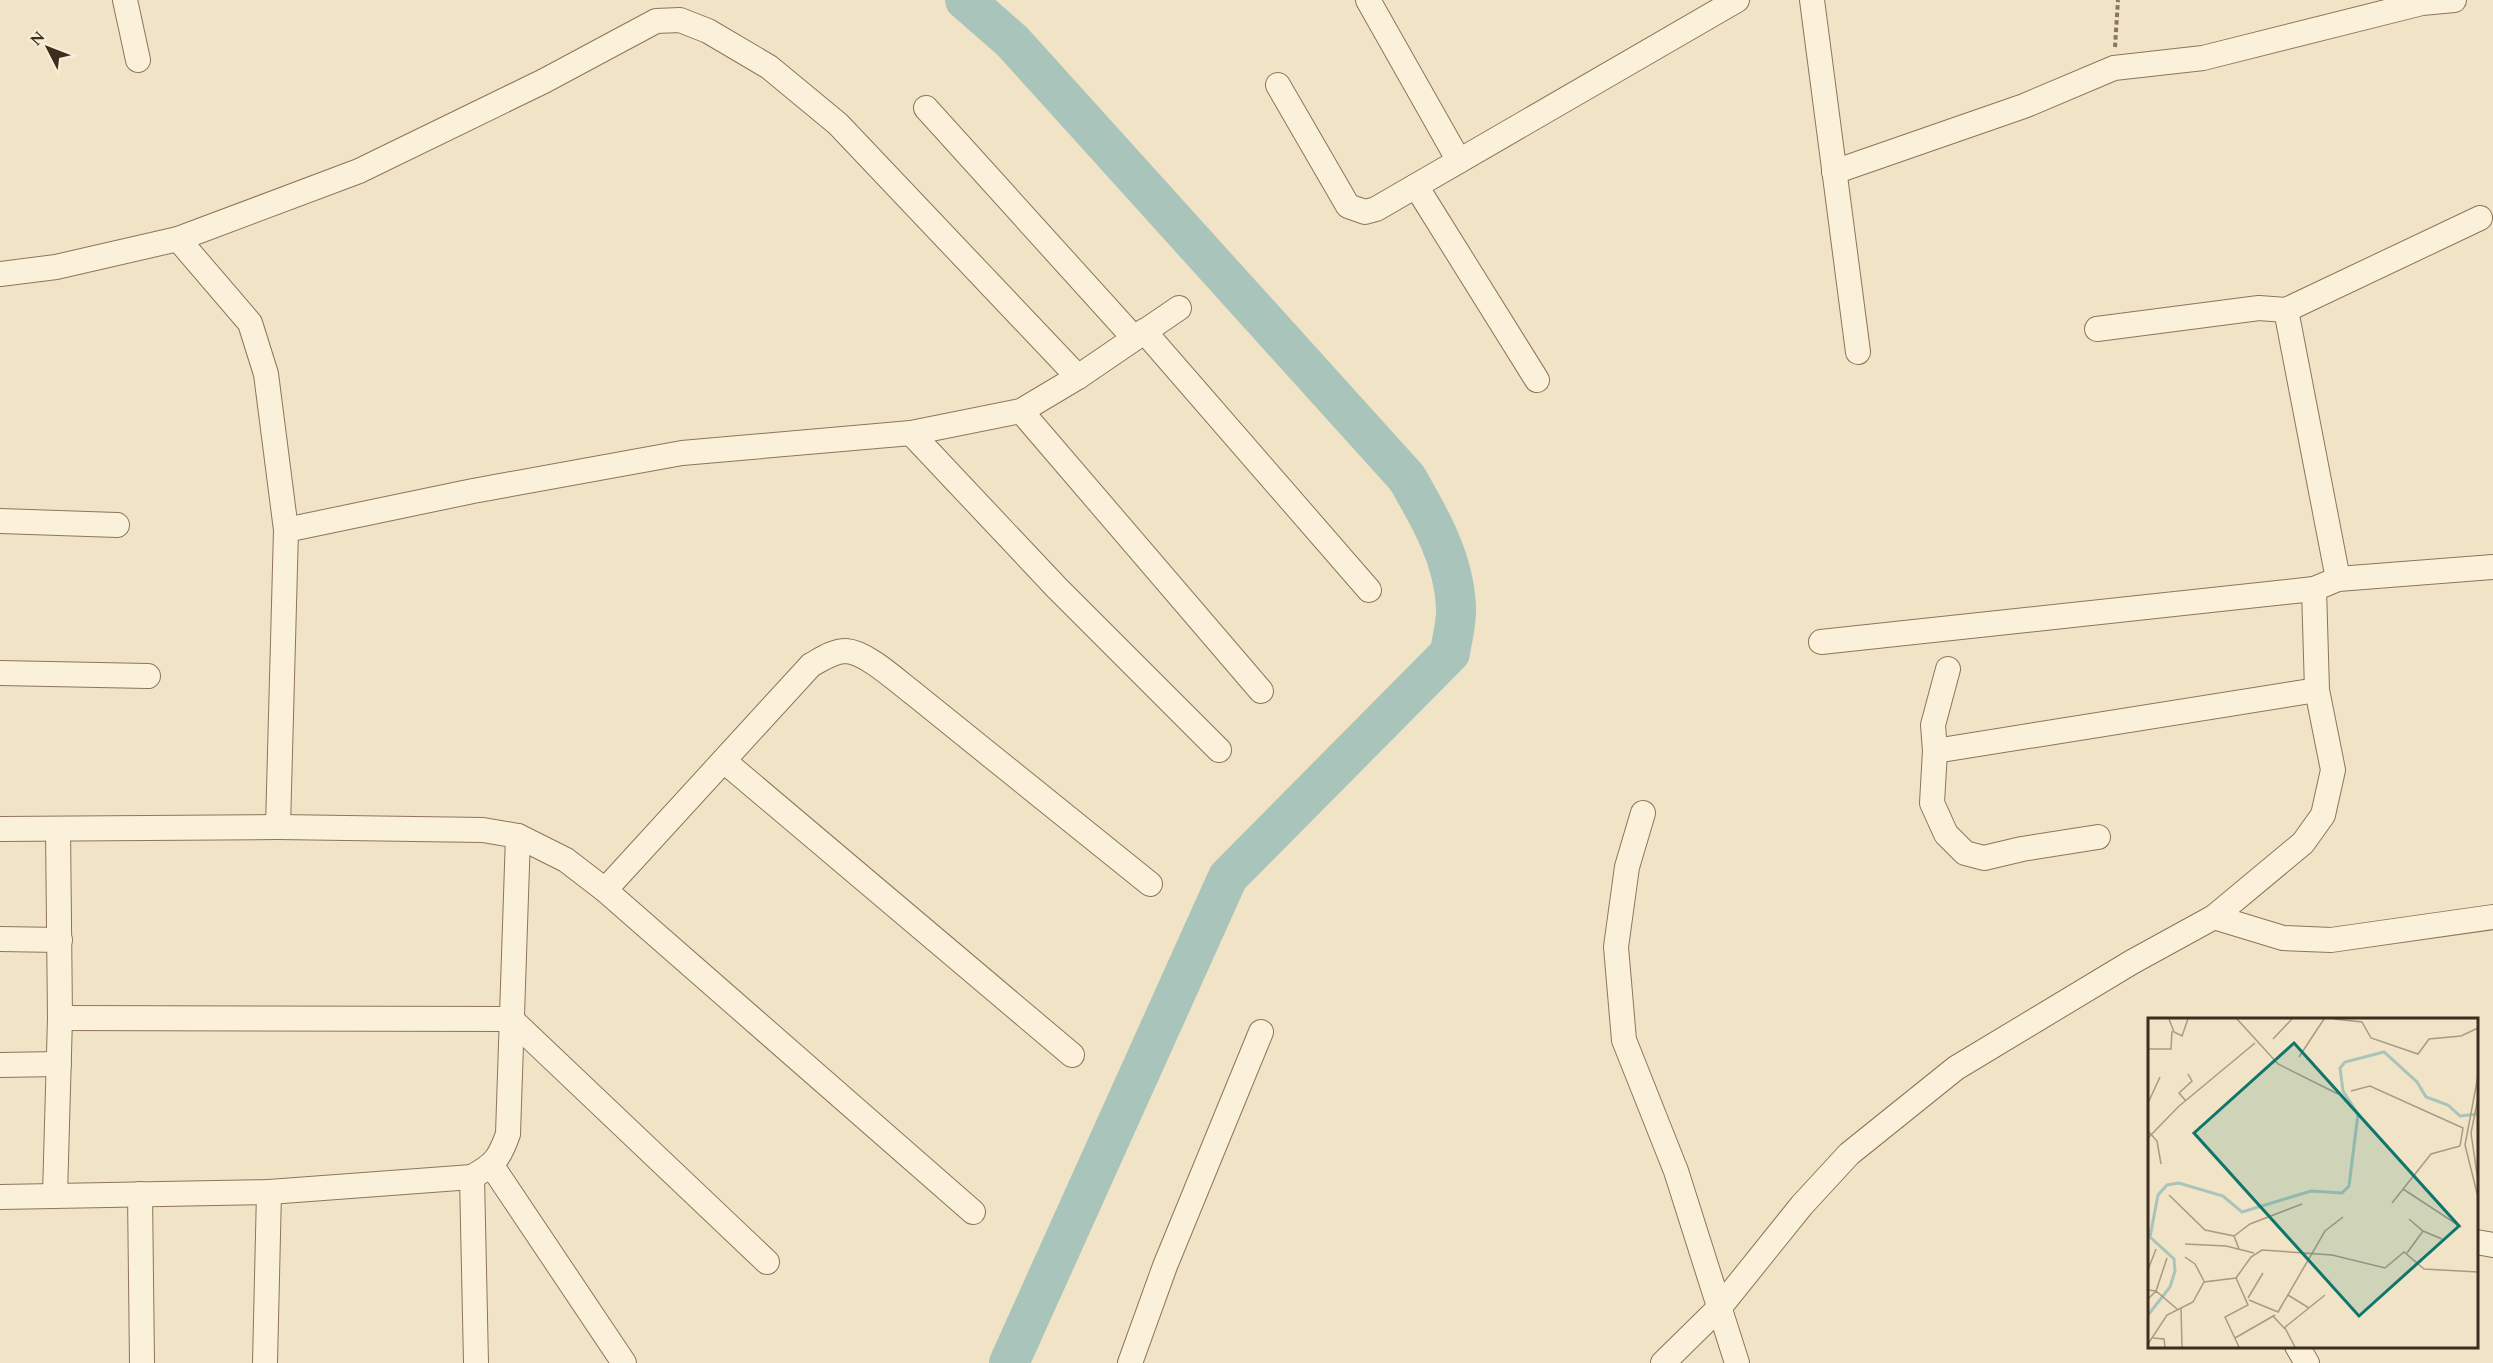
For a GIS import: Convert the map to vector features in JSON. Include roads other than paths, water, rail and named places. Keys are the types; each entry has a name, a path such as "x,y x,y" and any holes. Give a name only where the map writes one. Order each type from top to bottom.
{"street":[{"path":"125,0 138,60"},
{"path":"1368,0 1459,161"},
{"path":"1278,85 1348,206 1365,212 1376,209 1459,161 1699,10 1737,0"},
{"path":"1812,0 1858,352"},
{"path":"1834,172 2024,106 2114,68 2203,58 2422,3 2454,0"},
{"path":"0,274 56,267 178,239 359,171 544,81 656,21 680,20 708,31 769,67 838,124 1078,376"},
{"path":"926,108 1139,334 1369,590"},
{"path":"1416,186 1537,380"},
{"path":"2097,329 2259,308 2286,310 2480,218"},
{"path":"178,239 250,323 266,374 286,530 278,826"},
{"path":"286,530 473,491 682,453 911,434 1022,411 1179,308"},
{"path":"2286,310 2337,579"},
{"path":"1022,411 1261,691"},
{"path":"911,434 1057,588 1219,750"},
{"path":"0,521 117,525"},
{"path":"1821,642 2314,589 2337,579 2493,567"},
{"path":"1663,1363 1720,1307 1802,1205 1850,1154 1956,1068 2132,962 2214,917 2303,843 2324,815 2333,770 2318,690 2314,589"},
{"path":"605,890 811,665 832,653 848,651 873,663 1150,884"},
{"path":"1948,669 1933,725 1935,751 1932,803 1946,834 1965,853 1984,858 2022,849 2098,837"},
{"path":"0,674 148,676"},
{"path":"1935,751 2318,690"},
{"path":"724,761 1072,1055"},
{"path":"1643,813 1627,867 1616,947 1624,1040 1676,1171 1737,1363"},
{"path":"0,829 278,826 483,830 518,836 566,860 605,890 973,1212"},
{"path":"55,1195 60,1018 58,829"},
{"path":"0,1197 269,1192 482,1172 501,1155 508,1134 518,836"},
{"path":"2214,917 2283,938 2331,940 2493,917"},
{"path":"0,939 60,940"},
{"path":"60,1018 511,1019 767,1262"},
{"path":"1130,1363 1164,1266 1262,1032"},
{"path":"0,1065 58,1064"},
{"path":"476,1363 482,1172"},
{"path":"482,1172 624,1363"},
{"path":"265,1363 269,1192"},
{"path":"140,1194 142,1363"},
{"path":"2478,1242 2493,1245"},
{"path":"2297,1348 2307,1363"}],"waterway":[{"path":"965,0 1012,41 1407,478 1446,556 1451,572 1456,607 1450,653 1228,877 1009,1363"}]}
